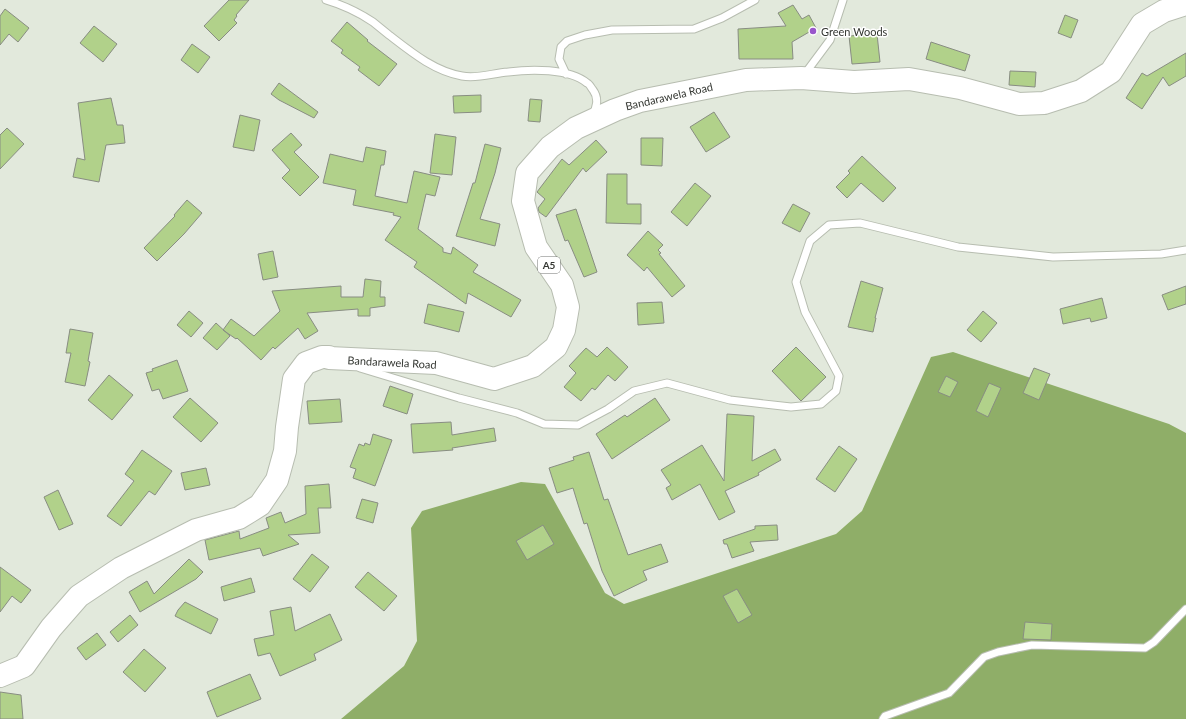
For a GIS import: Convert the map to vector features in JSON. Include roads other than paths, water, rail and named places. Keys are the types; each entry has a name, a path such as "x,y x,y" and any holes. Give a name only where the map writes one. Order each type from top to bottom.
{"highway":[{"name":"Bandarawela Road","path":"0,676 24,666 51,628 79,596 109,576 196,530 239,518 260,505 277,480 285,451 294,379 306,363 322,357 329,357 436,363 494,379 533,366 556,348 564,330 568,307 562,284 536,247 523,201 527,173 550,147 576,128 615,110 640,101 746,80 801,78 854,82 909,79 960,88 1019,104 1044,104 1081,91 1111,72 1142,24 1164,11 1186,4"}],"lane":[{"path":"326,0 347,7 373,22 421,59 451,74 465,76 487,76 525,70 555,72 571,75 588,83 595,93 597,101 595,111 588,122"},
{"path":"566,74 559,59 561,47 566,41 585,35 612,30 694,29 722,18 755,0"},
{"path":"801,78 830,40 843,0"},
{"path":"329,358 459,398 517,412 544,424 578,425 608,409 634,391 667,383 730,400 790,407 821,404 836,391 839,376 805,312 796,282 810,241 829,225 860,223 958,247 1053,257 1161,254 1186,250"},
{"path":"883,719 885,716 949,693 984,657 998,652 1032,645 1145,648 1154,642 1186,609"}],"place":[{"name":"Green Woods","path":"813,31"}]}
